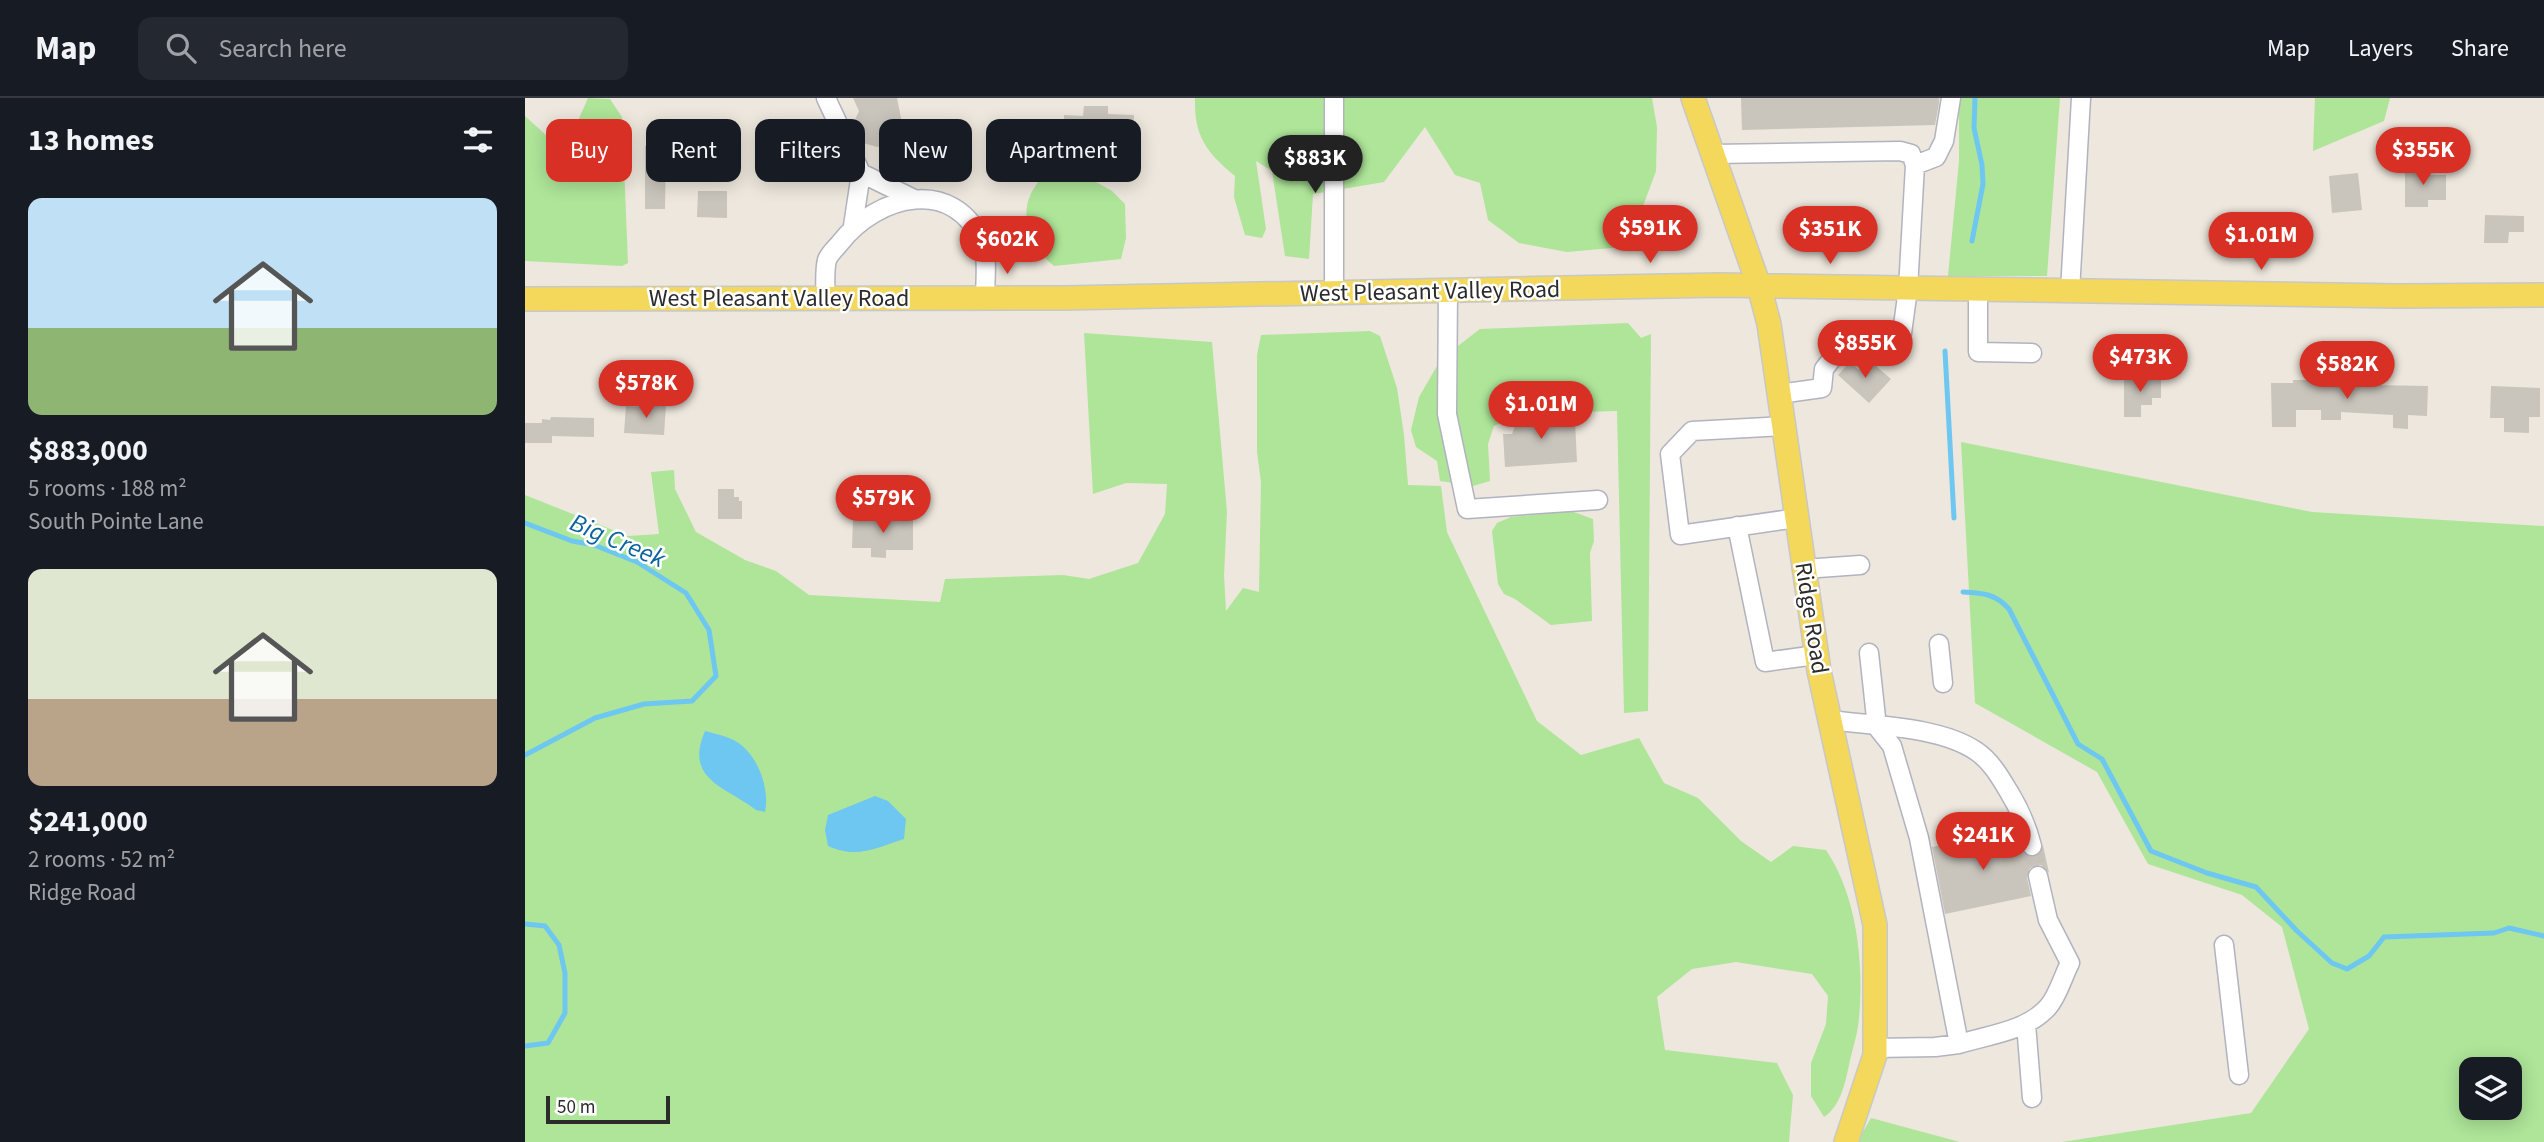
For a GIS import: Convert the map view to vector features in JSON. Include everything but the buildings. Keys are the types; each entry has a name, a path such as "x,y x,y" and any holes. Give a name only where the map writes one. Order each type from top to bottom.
{"main road":[{"name":"Ridge Road","path":"1693,98 1759,286 1769,324 1817,655 1875,925 1875,1055 1846,1142"},
{"name":"West Pleasant Valley Road","path":"525,299 985,298 1759,286 2398,296 2544,295"}],"street":[{"path":"826,98 836,119"},
{"path":"1334,98 1334,292"},
{"path":"1915,165 1936,157 1944,142 1951,98"},
{"path":"2070,291 2081,98"},
{"path":"1712,154 1900,150 1911,154 1915,165 1908,289 1902,333 1852,333 1824,369 1822,388 1779,394"},
{"path":"865,175 914,199"},
{"path":"853,226 860,182"},
{"path":"825,298 827,260 853,226 873,212 920,198 949,203 968,222 983,246 985,298"},
{"path":"1978,289 1978,352 2032,353"},
{"path":"1448,290 1447,414 1467,509 1598,500"},
{"path":"1783,426 1692,431 1670,454 1680,535 1797,518"},
{"path":"1737,527 1765,662 1817,655"},
{"path":"1804,569 1860,565"},
{"path":"1939,644 1943,683"},
{"path":"1869,653 1877,727 1892,746 1919,838 1959,1044"},
{"path":"1830,720 1943,737 1976,751 1995,769 2020,809 2032,846"},
{"path":"1875,1048 1959,1044 2026,1024 2049,1007 2070,963 2048,920 2038,876"},
{"path":"2224,945 2239,1075"},
{"path":"2026,1024 2032,1098"}],"green space":[{"path":"588,98 610,99 622,119 579,119"},
{"path":"1195,98 1652,98 1657,127 1656,171 1643,206 1648,228 1623,247 1567,252 1519,243 1488,220 1480,183 1455,175 1425,127 1384,182 1313,194 1309,259 1285,256 1272,171 1256,161 1266,229 1262,238 1245,235 1234,197 1235,176 1216,159 1204,142 1197,123"},
{"path":"1959,98 2060,98 2047,276 1948,276 1959,161"},
{"path":"2315,98 2390,98 2384,121 2313,151"},
{"path":"525,116 546,135 546,182 625,182 628,263 622,266 525,261"},
{"path":"1038,182 1096,182 1112,191 1125,204 1126,238 1121,259 1054,266 1035,244 1031,235 1026,215 1031,193"},
{"path":"1628,323 1641,338 1651,334 1648,711 1624,713 1617,411 1517,414 1494,426 1488,444 1490,481 1473,486 1440,481 1437,461 1416,447 1411,430 1419,397 1441,359 1480,329"},
{"path":"1370,331 1380,336 1397,388 1408,485 1441,486 1447,532 1537,721 1581,755 1639,738 1664,783 1698,798 1741,841 1771,862 1793,846 1826,850 1837,868 1856,931 1860,997 1856,1036 1844,1087 1830,1113 1824,1117 1811,1096 1811,1063 1826,1024 1828,996 1812,974 1736,962 1692,969 1657,997 1665,1050 1777,1063 1793,1095 1789,1142 525,1142 525,495 628,536 659,534 651,472 674,470 675,489 696,532 745,560 776,571 809,595 940,602 945,579 1063,575 1089,579 1138,563 1165,514 1167,484 1126,483 1093,494 1084,333 1212,342 1227,512 1224,575 1226,611 1243,588 1259,592 1261,482 1257,452 1257,355 1261,335"},
{"path":"1961,442 2312,512 2544,526 2544,1142 2062,1142 2251,1113 2309,1029 2282,927 2242,895 2148,864 2097,772 1975,703"},
{"path":"1571,511 1593,519 1594,541 1590,553 1592,621 1551,625 1504,594 1498,584 1492,531 1497,523 1511,517"},
{"path":"1871,1118 1960,1142 1857,1142"}],"water":[{"path":"705,731 733,740 751,755 764,783 765,812 756,810 721,787 704,771 700,761 700,747"},
{"path":"875,796 888,801 906,819 904,839 857,852 828,846 825,830 828,815"}],"waterway":[{"path":"1972,241 1983,184 1974,128 1975,98"},
{"path":"1945,351 1954,518"},
{"name":"Big Creek","path":"525,523 637,562 686,593 709,630 716,676 692,701 644,704 595,718 525,755"},
{"path":"1963,592 1989,595 2009,609 2078,744 2102,759 2151,851 2207,873 2256,887 2297,931 2332,963 2347,969 2369,956 2384,937 2494,933 2509,928 2544,936"},
{"name":"Big Creek","path":"525,924 545,926 559,945 565,973 565,1013 548,1043 525,1046"}],"tunnel":[{"path":"2032,846 2038,876"}]}
